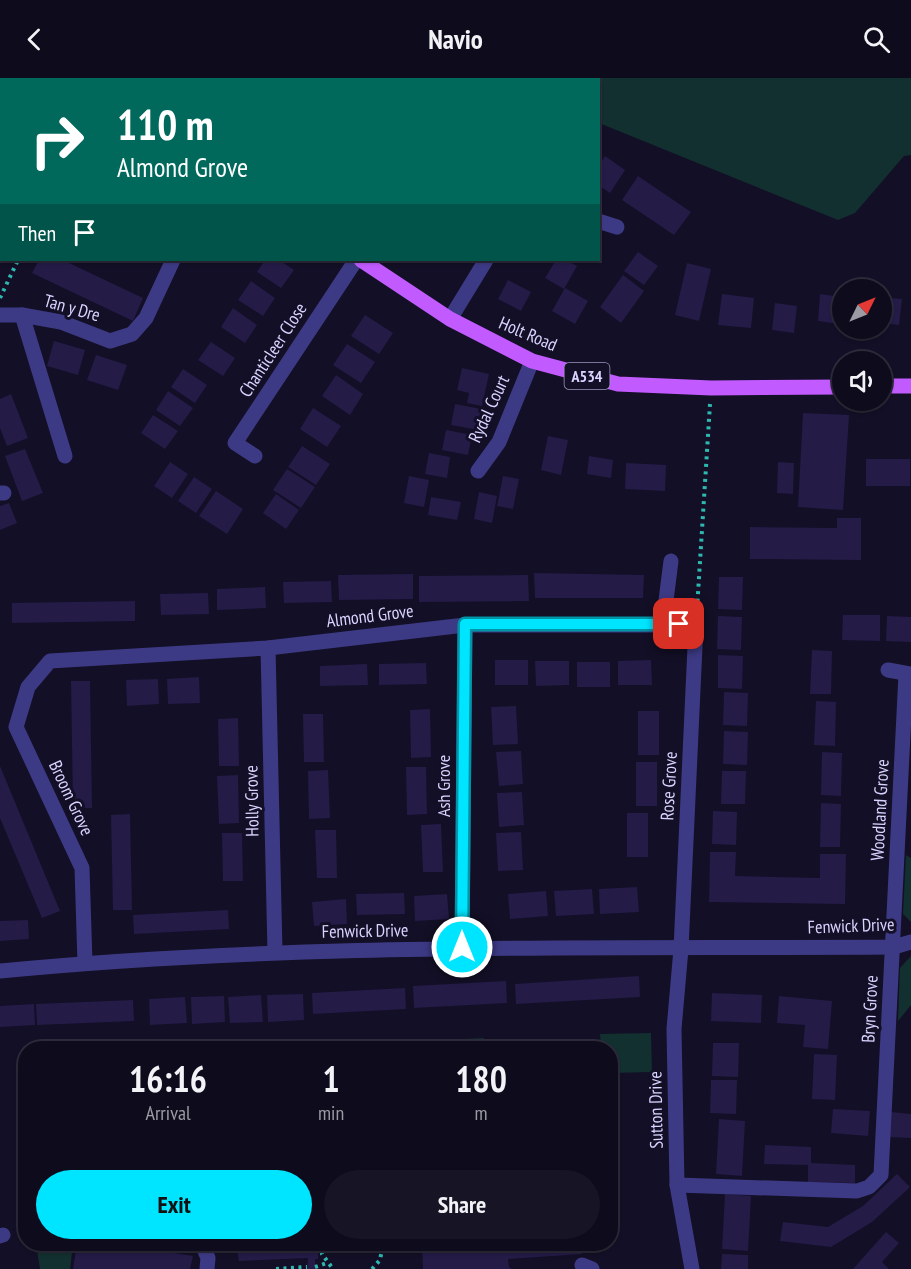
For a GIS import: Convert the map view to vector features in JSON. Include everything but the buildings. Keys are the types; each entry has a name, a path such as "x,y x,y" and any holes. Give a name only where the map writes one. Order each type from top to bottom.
{"main road":[{"name":"Holt Road","path":"363,261 450,319 532,361 618,384 711,388 832,387"},
{"path":"892,386 911,386"}],"street":[{"path":"600,221 617,227"},
{"name":"Tan y Dre","path":"0,315 22,315 61,322 111,341 132,334 146,318 172,261"},
{"name":"Chanticleer Close","path":"255,456 235,443 355,261"},
{"path":"450,319 485,261"},
{"name":"Tan y Dre","path":"22,315 65,456"},
{"name":"Rydal Court","path":"478,471 499,442 532,361"},
{"path":"663,624 671,561"},
{"name":"Almond Grove","path":"50,661 268,648 465,624 696,625"},
{"name":"Ash Grove","path":"462,947 465,624"},
{"name":"Rose Grove","path":"681,949 696,625"},
{"name":"Holly Grove","path":"268,648 275,952"},
{"name":"Broom Grove","path":"50,661 28,687 16,727 82,868 86,963"},
{"name":"Woodland Grove","path":"888,670 908,674 894,947"},
{"name":"Fenwick Drive","path":"0,972 86,963 275,952 462,947 681,949 894,947 911,942"},
{"name":"Bryn Grove","path":"677,1185 857,1191 869,1187 881,1175 894,947"},
{"name":"Sutton Drive","path":"681,949 674,1029 677,1185 692,1269"},
{"path":"206,1257 220,1269"}],"path":[{"path":"0,298 18,261"},
{"path":"0,282 6,285"},
{"path":"696,625 711,388"},
{"path":"323,1251 327,1263 333,1269"},
{"path":"373,1269 380,1260 382,1251"},
{"path":"315,1267 327,1263"},
{"path":"276,1269 308,1267"}],"green space":[{"path":"600,78 911,78 911,155 904,156 855,213 838,220 600,123"},
{"path":"906,855 911,858 911,922 903,914"},
{"path":"911,956 911,1005 898,1021 900,968"},
{"path":"651,1033 652,1072 618,1073 618,1041 600,1041 600,1034"},
{"path":"484,1038 484,1041 419,1041"},
{"path":"37,1251 72,1251 70,1269 40,1269"}],"route":[{"path":"462,947 465,624 679,624"}]}
